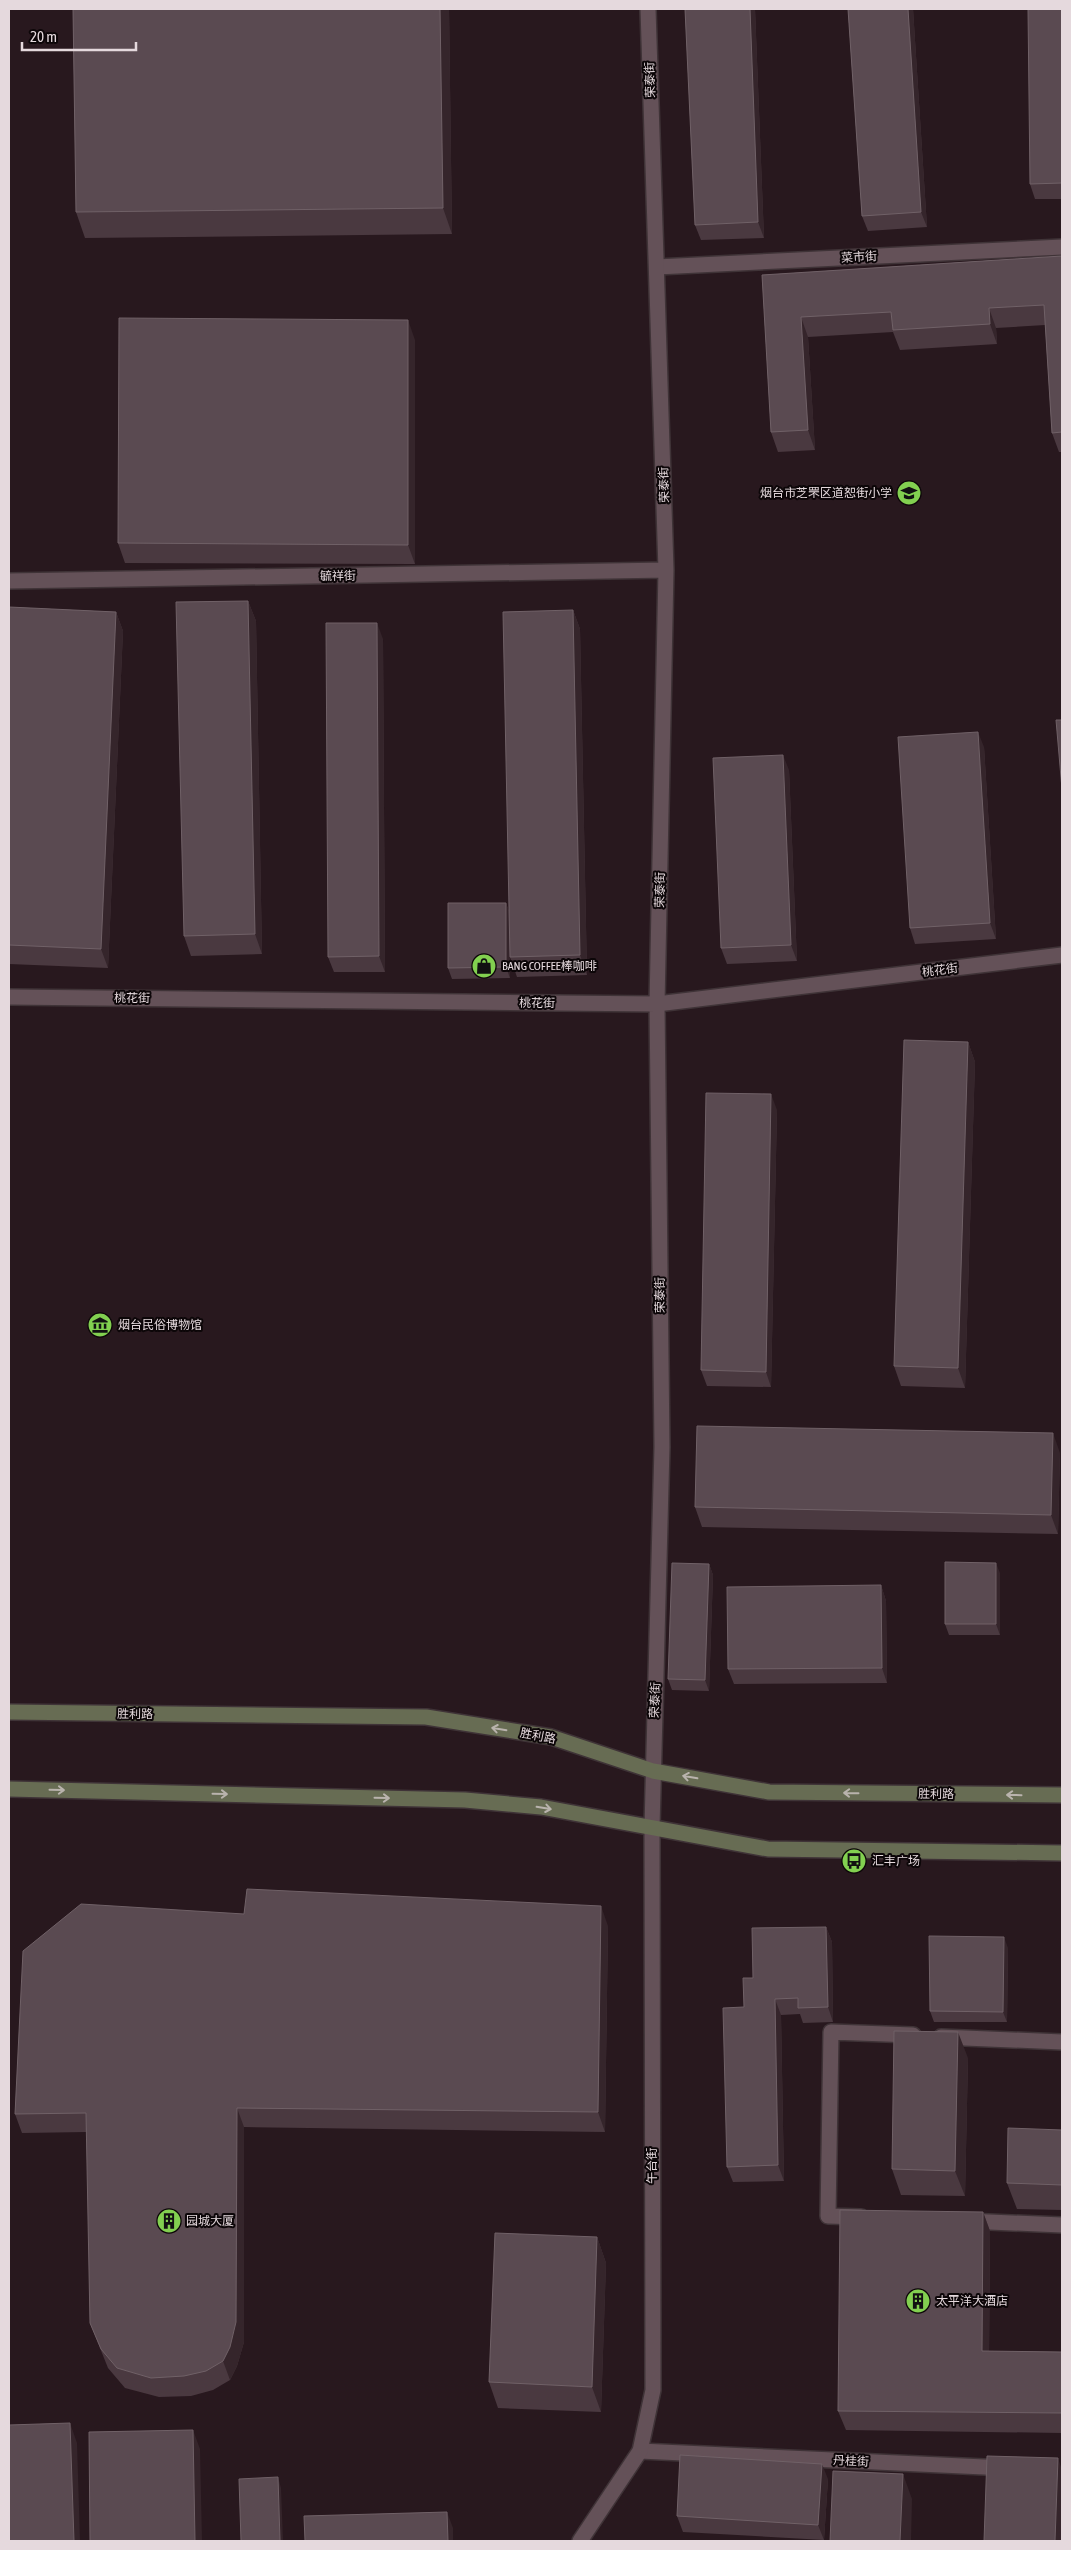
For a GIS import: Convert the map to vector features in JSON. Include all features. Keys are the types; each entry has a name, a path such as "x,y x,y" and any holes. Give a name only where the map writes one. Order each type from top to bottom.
{"main road":[{"name":"胜利路","path":"9,1712 426,1717 552,1737 653,1771 769,1792 1062,1795"},
{"path":"9,1789 464,1800 541,1807 768,1849 1062,1854"}],"street":[{"name":"荣泰街","path":"648,9 666,570 657,1004 662,1447 653,1771"},
{"name":"菜市街","path":"656,267 1062,247"},
{"name":"毓祥街","path":"9,581 666,570"},
{"name":"桃花街","path":"9,997 657,1004 1062,955"},
{"name":"午台街","path":"580,2541 640,2451 653,2390 653,1771"},
{"path":"877,2218 828,2216 831,2032 1062,2042"},
{"path":"955,2221 1062,2225"},
{"name":"丹桂街","path":"640,2451 1023,2468"}],"building":[{"path":"73,9 440,9 443,208 76,212"},
{"path":"685,9 750,9 758,222 695,225"},
{"path":"848,9 908,9 921,212 862,216"},
{"path":"1028,9 1062,9 1062,183 1030,184"},
{"path":"1062,256 1062,432 1052,433 1044,305 989,308 990,324 893,330 891,312 801,317 808,430 771,432 762,275"},
{"path":"119,318 408,320 408,545 118,543"},
{"path":"248,601 255,934 184,936 176,602"},
{"path":"9,607 116,612 101,949 9,945"},
{"path":"573,610 580,955 510,957 503,612"},
{"path":"326,623 377,623 379,956 328,957"},
{"path":"1056,720 1062,720 1062,789"},
{"path":"978,732 990,923 910,928 898,737"},
{"path":"783,755 791,945 721,948 713,758"},
{"path":"448,903 506,903 506,967 448,968"},
{"path":"904,1040 968,1042 958,1368 894,1366"},
{"path":"706,1093 771,1094 766,1372 701,1370"},
{"path":"697,1426 1053,1433 1051,1515 695,1507"},
{"path":"945,1562 996,1563 996,1624 945,1624"},
{"path":"672,1563 709,1564 705,1680 668,1679"},
{"path":"881,1585 882,1668 728,1669 727,1587"},
{"name":"园城大厦","path":"247,1889 601,1906 598,2112 237,2108 236,2322 230,2347 223,2361 206,2371 184,2376 151,2378 117,2368 101,2349 90,2323 86,2113 15,2114 23,1951 81,1904 244,1914"},
{"path":"826,1927 828,2007 798,2008 798,1998 775,1999 778,2165 727,2167 723,2008 744,2007 743,1978 753,1978 752,1928"},
{"path":"929,1936 1004,1937 1003,2012 930,2011"},
{"path":"894,2031 958,2032 955,2171 892,2169"},
{"path":"1008,2128 1062,2130 1062,2185 1007,2183"},
{"name":"太平洋大酒店","path":"840,2210 983,2212 982,2351 1062,2352 1062,2413 838,2411"},
{"path":"495,2233 597,2237 592,2387 489,2382"},
{"path":"70,2423 74,2541 9,2541 9,2425"},
{"path":"193,2430 195,2541 90,2541 89,2432"},
{"path":"680,2455 822,2464 818,2525 677,2516"},
{"path":"987,2456 1058,2458 1055,2541 984,2541"},
{"path":"833,2471 903,2474 900,2541 830,2541"},
{"path":"278,2477 280,2541 241,2541 239,2479"},
{"path":"447,2512 448,2541 305,2541 304,2516"}],"place":[{"name":"烟台市芝罘区道恕街小学","path":"909,493"},
{"name":"BANG COFFEE棒咖啡","path":"484,966"},
{"name":"烟台民俗博物馆","path":"100,1325"},
{"name":"汇丰广场","path":"854,1861"},
{"name":"园城大厦","path":"169,2221"},
{"name":"太平洋大酒店","path":"918,2301"}]}
